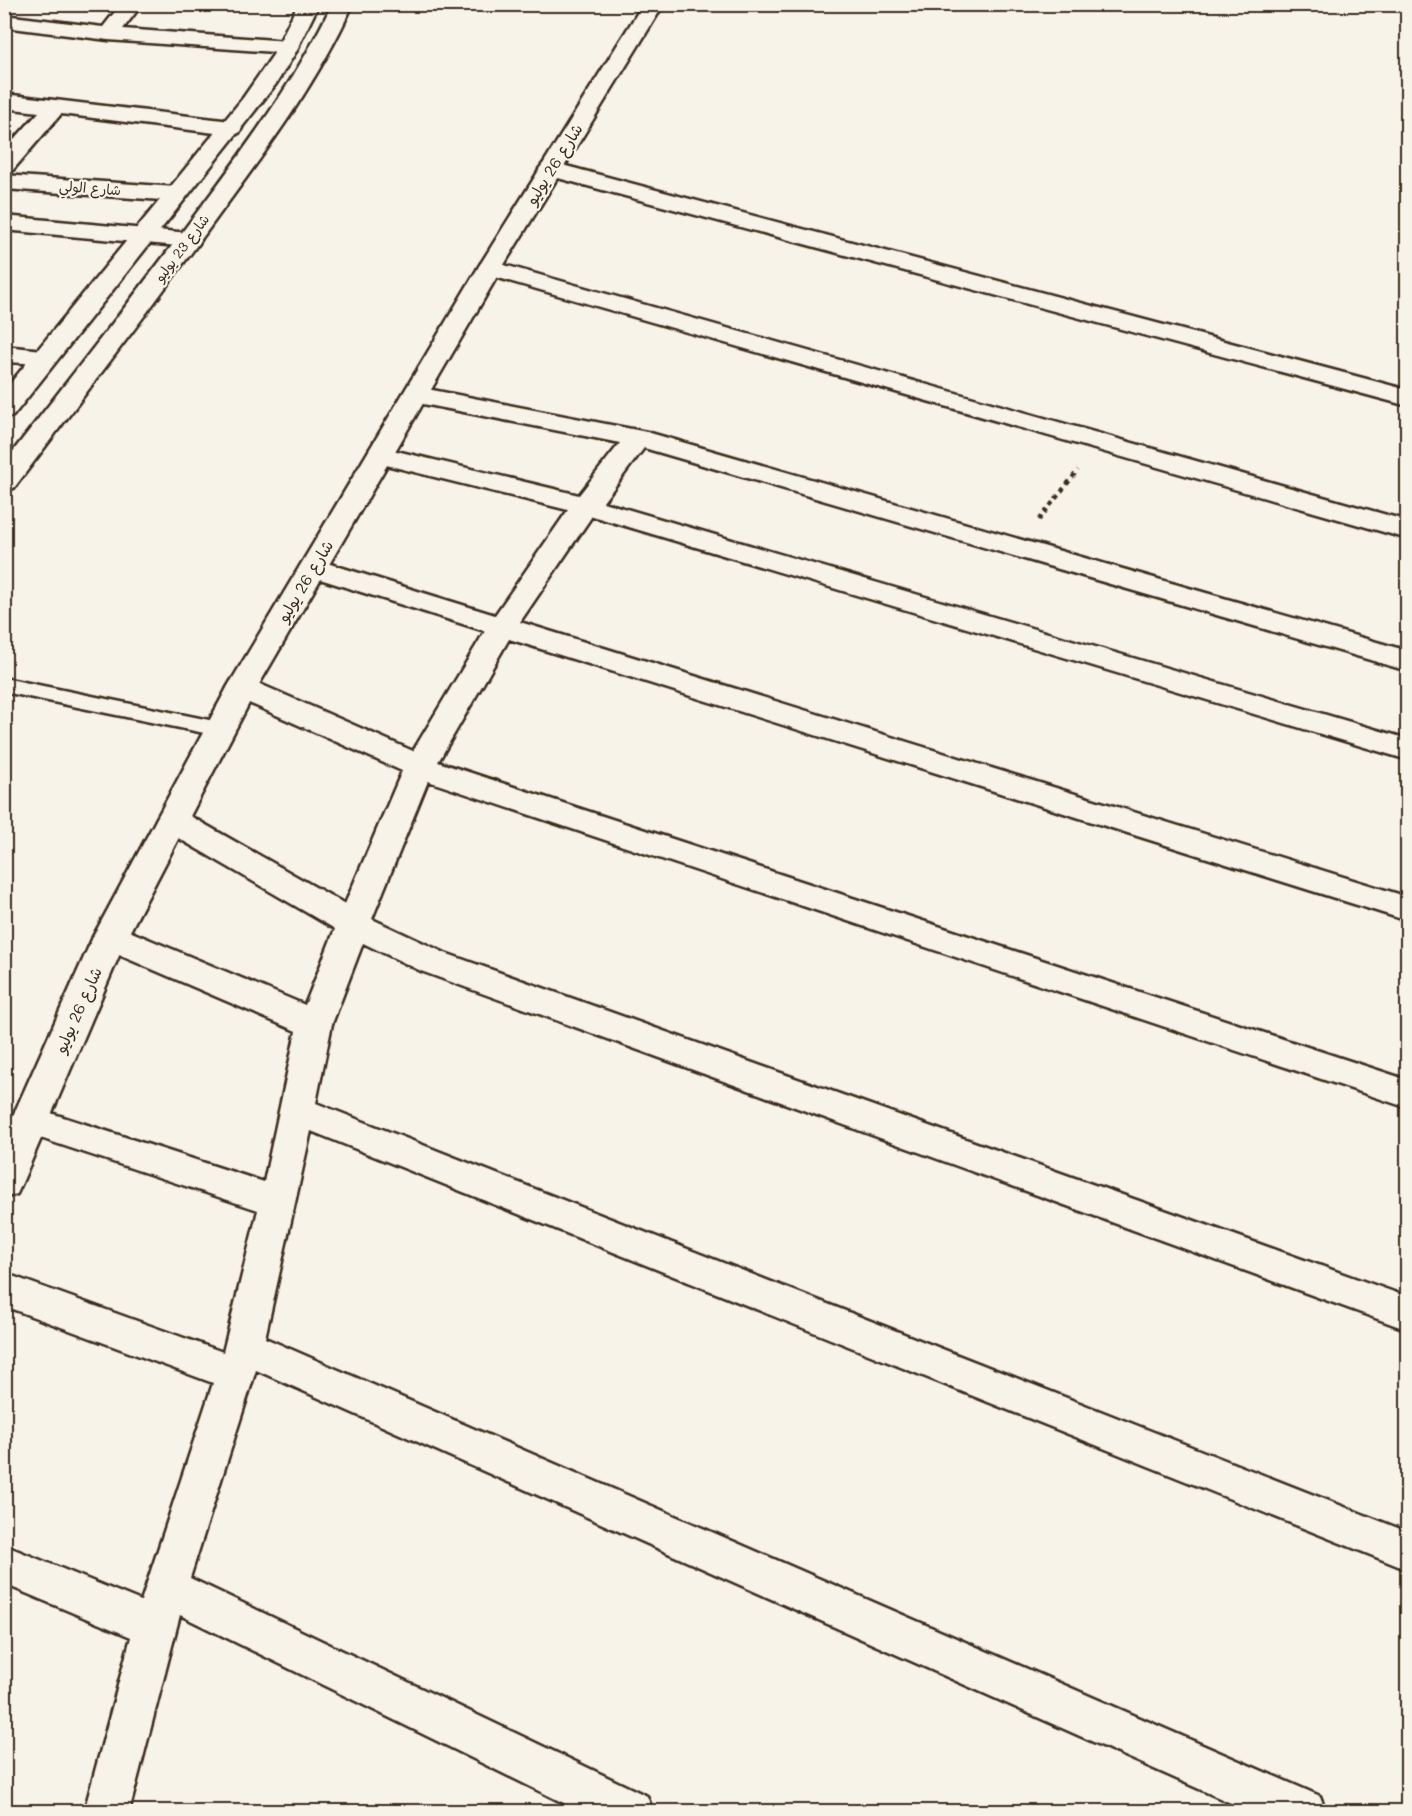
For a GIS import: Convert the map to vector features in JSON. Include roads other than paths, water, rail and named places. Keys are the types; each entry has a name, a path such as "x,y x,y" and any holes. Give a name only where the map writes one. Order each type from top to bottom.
{"street":[{"path":"108,34 132,4"},
{"path":"4,410 44,356 231,128 288,47 309,4"},
{"name":"شارع 23 يوليو","path":"4,482 189,240 291,100 313,66 343,4"},
{"name":"شارع 26 يوليو","path":"4,1183 29,1120 110,937 219,729 490,268 654,4"},
{"path":"4,21 108,34 288,47"},
{"path":"4,101 231,128"},
{"path":"4,166 56,106"},
{"path":"551,169 1407,398"},
{"name":"شارع الولي","path":"4,182 176,194"},
{"path":"4,223 189,240"},
{"path":"490,268 1407,530"},
{"path":"4,354 44,356"},
{"path":"417,394 638,438 1407,661"},
{"path":"106,1812 161,1607 240,1360 278,1202 315,1024 353,924 420,767 502,626 584,505 638,438"},
{"path":"380,455 584,505 1407,750"},
{"path":"314,568 1407,909"},
{"path":"242,688 420,767 1407,1094"},
{"path":"172,820 353,924 433,962 1407,1314"},
{"path":"110,937 315,1024"},
{"path":"297,1110 1407,1551"},
{"path":"29,1120 278,1202"},
{"path":"4,1290 240,1360 1304,1812"},
{"path":"4,1564 161,1607 631,1812"}],"lane":[{"path":"4,685 219,729"}]}
